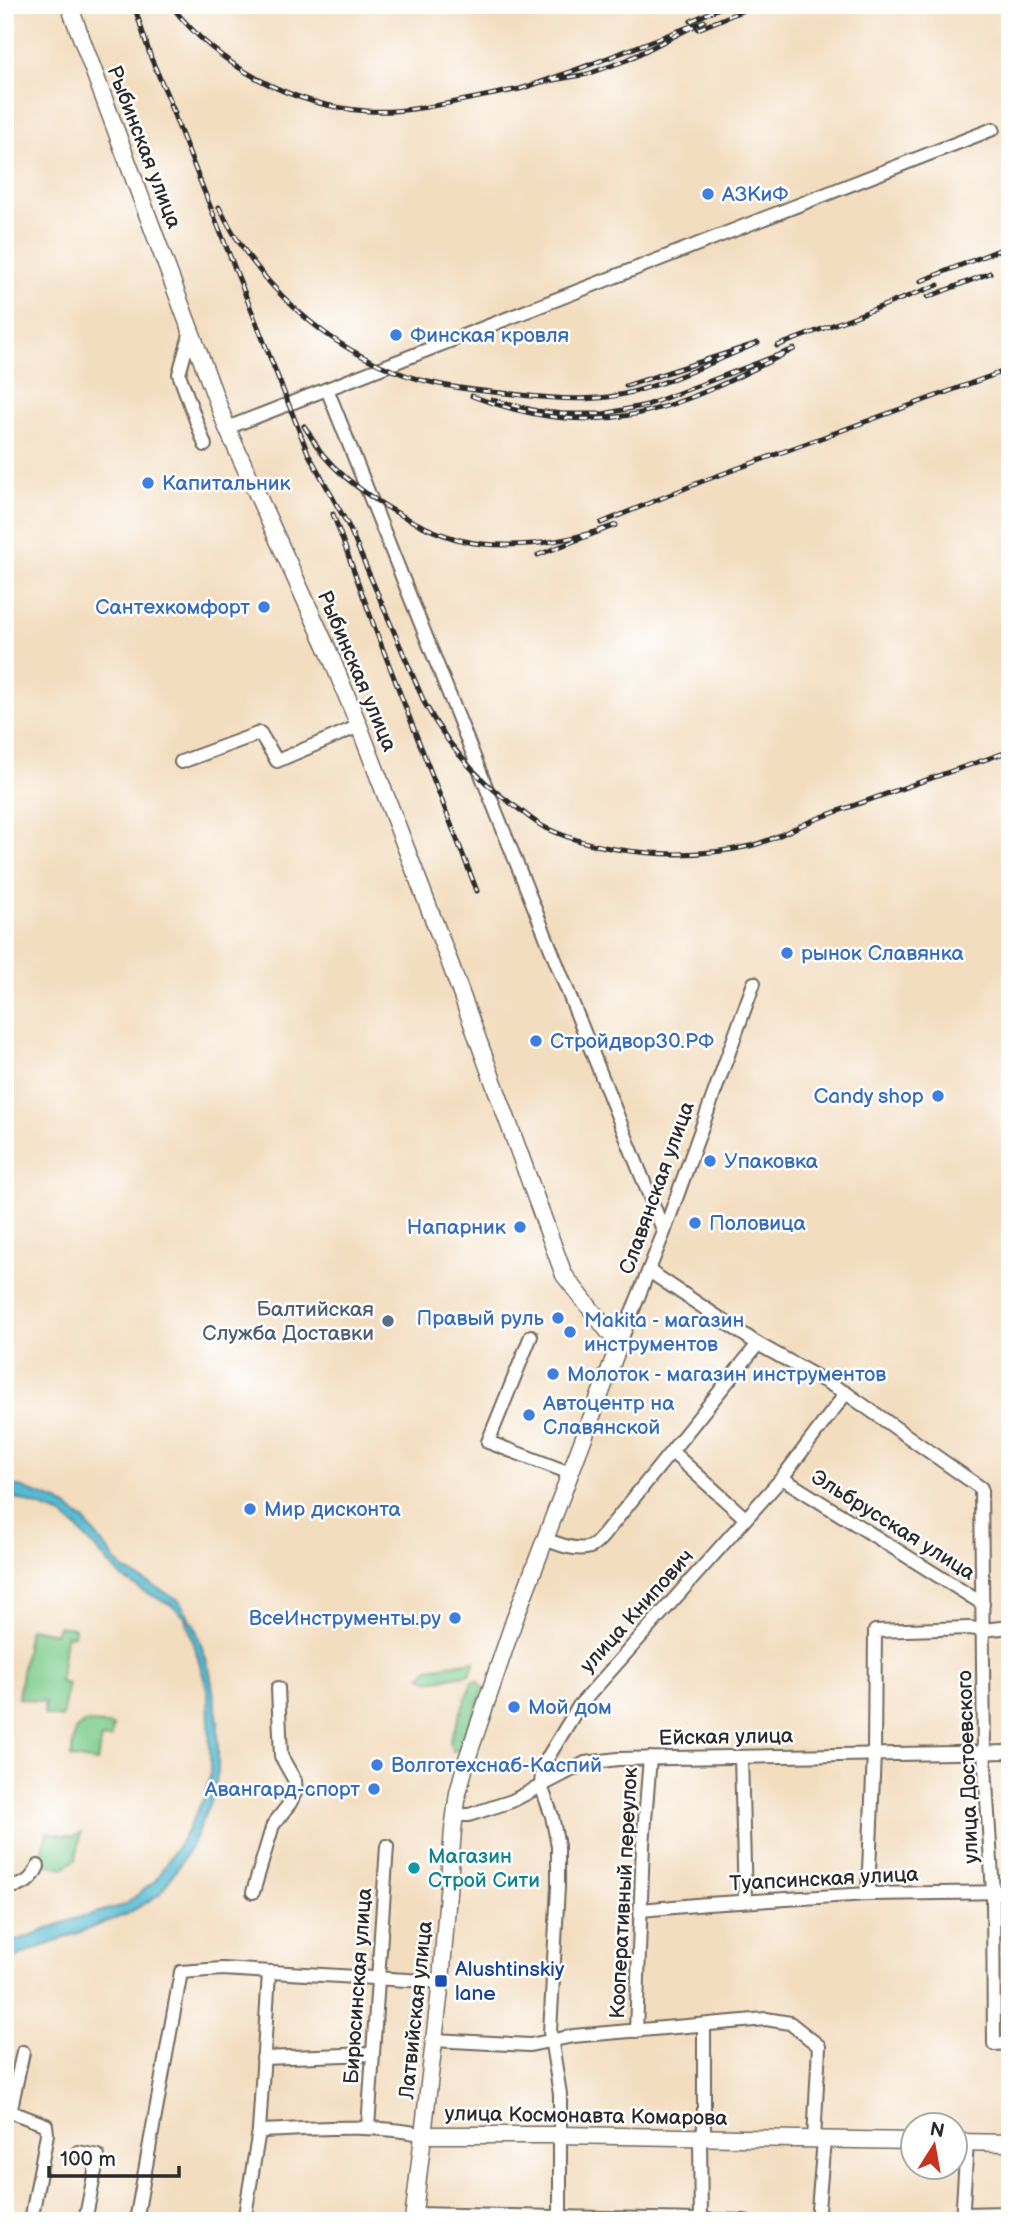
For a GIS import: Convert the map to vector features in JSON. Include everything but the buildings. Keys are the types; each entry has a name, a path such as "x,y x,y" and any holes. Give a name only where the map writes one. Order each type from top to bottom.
{"main road":[{"name":"Рыбинская улица","path":"69,5 227,428 328,650 359,726 452,968 564,1275 619,1345"},
{"name":"Славянская улица","path":"466,1762 514,1621 619,1345"},
{"name":"Латвийская улица","path":"414,2217 441,1982 454,1815 466,1762"},
{"name":"улица Космонавта Комарова","path":"425,2135 900,2141"},
{"path":"970,2142 1010,2143"}],"street":[{"path":"227,428 993,129"},
{"path":"191,331 179,374 205,445"},
{"path":"327,389 664,1232"},
{"path":"181,762 260,733 277,761 359,726"},
{"name":"Славянская улица","path":"619,1345 664,1232 754,983"},
{"path":"649,1271 758,1344 846,1393"},
{"path":"531,1336 488,1442 570,1473"},
{"path":"545,1539 577,1548 591,1547 673,1452 758,1344"},
{"name":"улица Книпович","path":"541,1786 548,1757 579,1706 782,1478 846,1393"},
{"name":"улица Достоевского","path":"846,1393 981,1488 984,1751 993,1893 994,2045 1010,2043"},
{"path":"673,1452 745,1518"},
{"name":"Эльбрусская улица","path":"782,1478 983,1604"},
{"path":"869,1894 875,1631 970,1628 983,1630 1010,1627"},
{"path":"253,1892 273,1825 296,1791 296,1781 281,1756 278,1688"},
{"name":"Ейская улица","path":"454,1815 491,1810 585,1763 650,1758 1010,1752"},
{"name":"Кооперативный переулок","path":"636,2031 643,1845 650,1758"},
{"path":"741,1758 745,1901"},
{"path":"541,1786 552,1816 558,1846 550,2020 560,2094 559,2219"},
{"name":"Бирюсинская улица","path":"368,2128 387,1846"},
{"path":"5,1886 24,1884 33,1877 38,1866"},
{"name":"Туапсинская улица","path":"641,1910 869,1894 1010,1892"},
{"path":"136,2221 181,1972 222,1969 441,1982"},
{"path":"244,2221 259,2131 269,1973"},
{"path":"434,2040 530,2045 573,2036 766,2019 790,2023 819,2046 817,2221"},
{"path":"701,2220 704,2025"},
{"path":"23,2052 10,2108 14,2113 46,2124 47,2134 31,2221"},
{"path":"263,2058 372,2054"},
{"name":"улица Космонавта Комарова","path":"259,2131 368,2128 397,2129 425,2135"},
{"path":"78,2152 99,2156 85,2221"},
{"path":"962,2180 963,2217 1010,2213"},
{"path":"414,2217 745,2221"}],"green space":[{"path":"58,1626 75,1628 74,1635 66,1636 60,1682 68,1684 62,1718 44,1715 45,1702 18,1698 29,1628 55,1633"},
{"path":"475,1661 470,1674 430,1681 421,1676 429,1668"},
{"path":"477,1680 483,1690 460,1750 452,1751 450,1741 472,1682"},
{"path":"86,1722 113,1726 111,1739 101,1738 97,1762 71,1758 75,1730"},
{"path":"47,1832 74,1837 81,1833 76,1859 64,1868 45,1864 41,1857"}],"water":[{"path":"5,1482 58,1501 83,1519 123,1569 179,1600 195,1627 210,1672 218,1721 218,1770 214,1793 190,1849 160,1894 127,1914 5,1961 5,1945 74,1919 124,1905 154,1882 186,1833 204,1798 210,1777 210,1752 208,1692 186,1618 170,1604 120,1576 62,1515 5,1494"}],"railway":[{"path":"134,5 151,58 175,113"},
{"path":"171,5 210,47 258,79 311,101 367,111 404,110 520,89 704,21 627,60 588,74 542,82"},
{"path":"691,21 726,5"},
{"path":"698,29 756,5"},
{"path":"170,105 308,453 349,527 425,704 466,763 505,799 543,826 594,845 647,853 700,853 759,844 819,818 1010,751"},
{"path":"219,207 253,262 297,310 349,349 378,364 421,380 460,388 537,397 608,397 645,389 758,343 626,386"},
{"path":"921,281 1004,248"},
{"path":"928,297 990,273"},
{"path":"777,346 938,285"},
{"path":"472,396 519,411 562,418 601,418 639,413 713,389 794,349 647,405 603,414 537,411 492,400"},
{"path":"601,523 703,481 1010,369"},
{"path":"304,426 325,457 376,500 420,525 463,541 500,545 534,544 567,539 616,525 538,555"},
{"path":"333,514 477,891"}],"place":[{"name":"АЗКиФ","path":"708,194"},
{"name":"Финская кровля","path":"396,335"},
{"name":"Капитальник","path":"148,483"},
{"name":"Сантехкомфорт","path":"264,607"},
{"name":"рынок Славянка","path":"787,953"},
{"name":"Стройдвор30.РФ","path":"536,1041"},
{"name":"Candy shop","path":"938,1096"},
{"name":"Упаковка","path":"710,1161"},
{"name":"Половица","path":"695,1223"},
{"name":"Напарник","path":"520,1227"},
{"name":"Правый руль","path":"558,1318"},
{"name":"Балтийская Служба Доставки","path":"388,1321"},
{"name":"Makita - магазин инструментов","path":"570,1332"},
{"name":"Молоток - магазин инструментов","path":"553,1374"},
{"name":"Автоцентр на Славянской","path":"529,1415"},
{"name":"Мир дисконта","path":"250,1509"},
{"name":"ВсеИнструменты.ру","path":"455,1618"},
{"name":"Мой дом","path":"514,1707"},
{"name":"Волготехснаб-Каспий","path":"377,1765"},
{"name":"Авангард-cпорт","path":"374,1789"},
{"name":"Магазин Строй Сити","path":"414,1868"},
{"name":"Alushtinskiy lane","path":"441,1981"}]}
